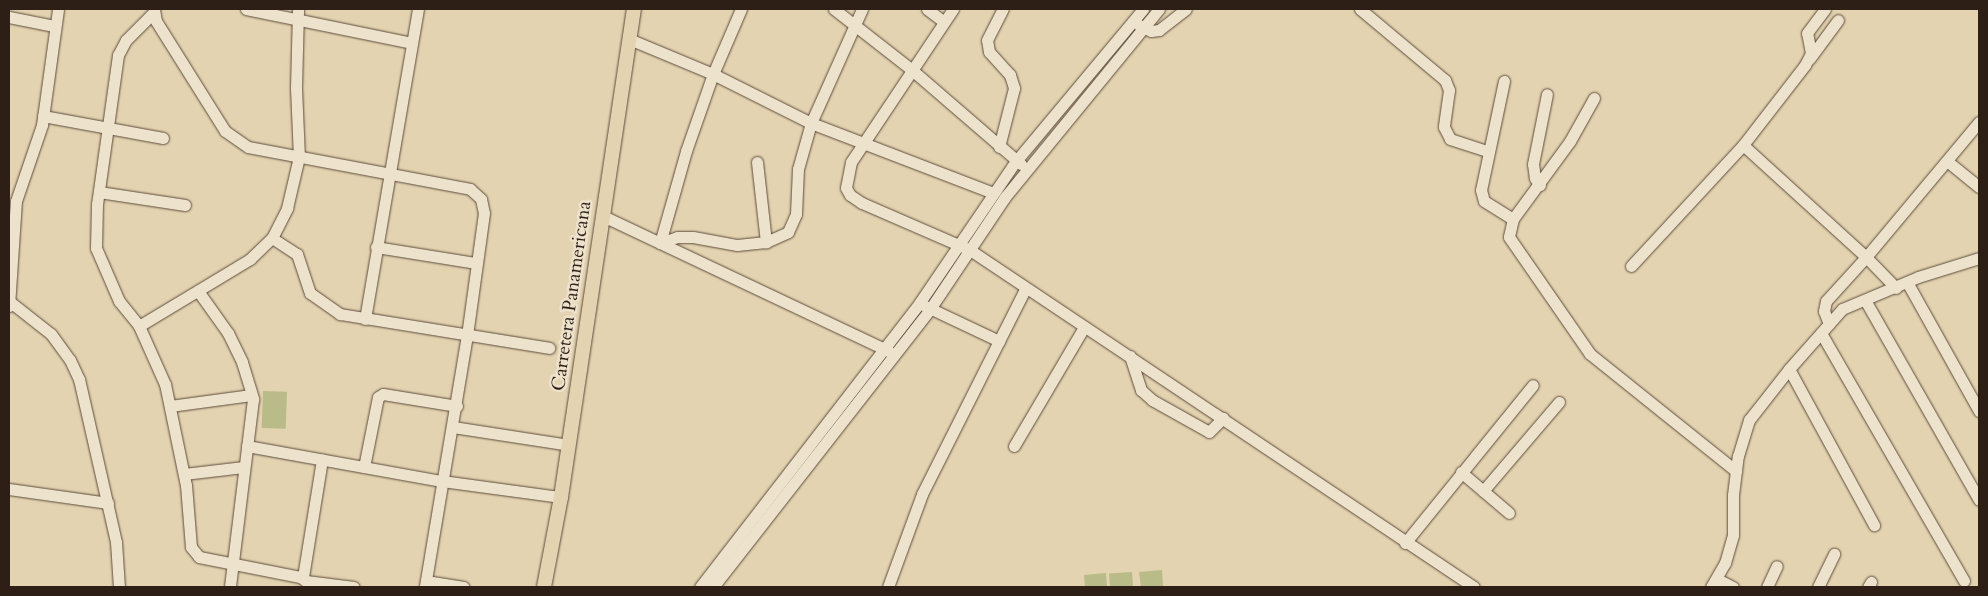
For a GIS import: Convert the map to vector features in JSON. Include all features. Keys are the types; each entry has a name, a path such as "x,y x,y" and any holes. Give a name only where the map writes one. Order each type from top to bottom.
{"main road":[{"name":"Carretera Panamericana","path":"544,587 561,497 634,9"}],"street":[{"path":"246,9 297,14 412,43"},
{"path":"365,320 388,174 418,9"},
{"path":"660,243 686,151 713,74 741,9"},
{"path":"834,9 912,70 999,147 1026,168"},
{"path":"660,243 677,237 736,245 766,242 781,237 793,225 798,168 811,123 853,24 862,9"},
{"path":"927,9 943,21"},
{"path":"953,9 943,21 851,162 846,188 850,194 862,203 970,250 1025,289 1224,418 1405,543 1474,587"},
{"path":"999,147 1014,88 1010,75 989,52 987,40 1003,9"},
{"path":"700,587 920,302 1016,161 1143,9"},
{"path":"713,587 930,309 1026,168 1159,9"},
{"path":"1134,21 1144,28 1159,30 1186,9"},
{"path":"1360,9 1445,80 1448,90 1444,127 1450,140 1488,151"},
{"path":"1808,60 1811,53 1807,33 1825,9"},
{"path":"9,306 16,201 44,116 54,26 58,10"},
{"path":"154,10 126,40 118,55 99,192 96,248 119,301 139,326 166,384 184,474 191,547 198,557 303,578 306,581 354,587"},
{"path":"154,10 156,21 225,131 248,147 477,192 484,213 457,406 442,481 426,584 464,587"},
{"path":"139,326 250,260 272,238 287,208 299,157 297,14"},
{"path":"9,17 54,26"},
{"path":"1632,266 1743,145 1838,20"},
{"path":"629,39 713,74 811,123 993,193"},
{"path":"1504,82 1481,185 1483,197 1513,219"},
{"path":"1540,185 1535,178 1533,164 1548,94"},
{"path":"1594,98 1540,185 1513,219 1509,237 1590,354 1736,471"},
{"path":"44,116 163,138"},
{"path":"1964,581 1825,329 1824,311 1826,301 1948,161 1979,122"},
{"path":"1743,145 1866,256 1896,288"},
{"path":"1948,161 1979,187"},
{"path":"757,162 766,242"},
{"path":"99,192 185,204"},
{"path":"603,216 894,354"},
{"path":"272,238 297,254 310,292 322,304 340,314 365,320 549,348"},
{"path":"376,247 476,264"},
{"path":"1733,587 1714,583 1725,563 1733,535 1736,471 1749,420 1789,369 1842,309 1907,282 1979,258"},
{"path":"1907,282 1979,412"},
{"path":"888,587 911,516 1025,289"},
{"path":"198,291 228,333 242,362 251,395 230,587"},
{"path":"1866,300 1979,500"},
{"path":"9,301 51,334 75,369 91,425 116,542 119,587"},
{"path":"920,302 930,309 999,341"},
{"path":"1014,446 1084,327"},
{"path":"1130,356 1142,390 1152,400 1209,432 1224,418"},
{"path":"1789,369 1874,525"},
{"path":"1405,543 1533,385"},
{"path":"364,468 378,397 383,394 457,406"},
{"path":"170,406 251,395"},
{"path":"1483,491 1559,402"},
{"path":"453,427 569,445"},
{"path":"246,446 442,481 561,497"},
{"path":"303,578 322,460"},
{"path":"184,474 244,468"},
{"path":"1461,472 1509,513"},
{"path":"9,489 108,503"},
{"path":"1818,587 1834,554"},
{"path":"1767,587 1777,566"}],"green space":[{"path":"263,391 287,392 286,429 262,428"},
{"path":"1162,570 1163,587 1141,587 1139,572"},
{"path":"1132,572 1133,587 1110,587 1109,574"},
{"path":"1106,573 1107,587 1085,587 1084,575"}]}
